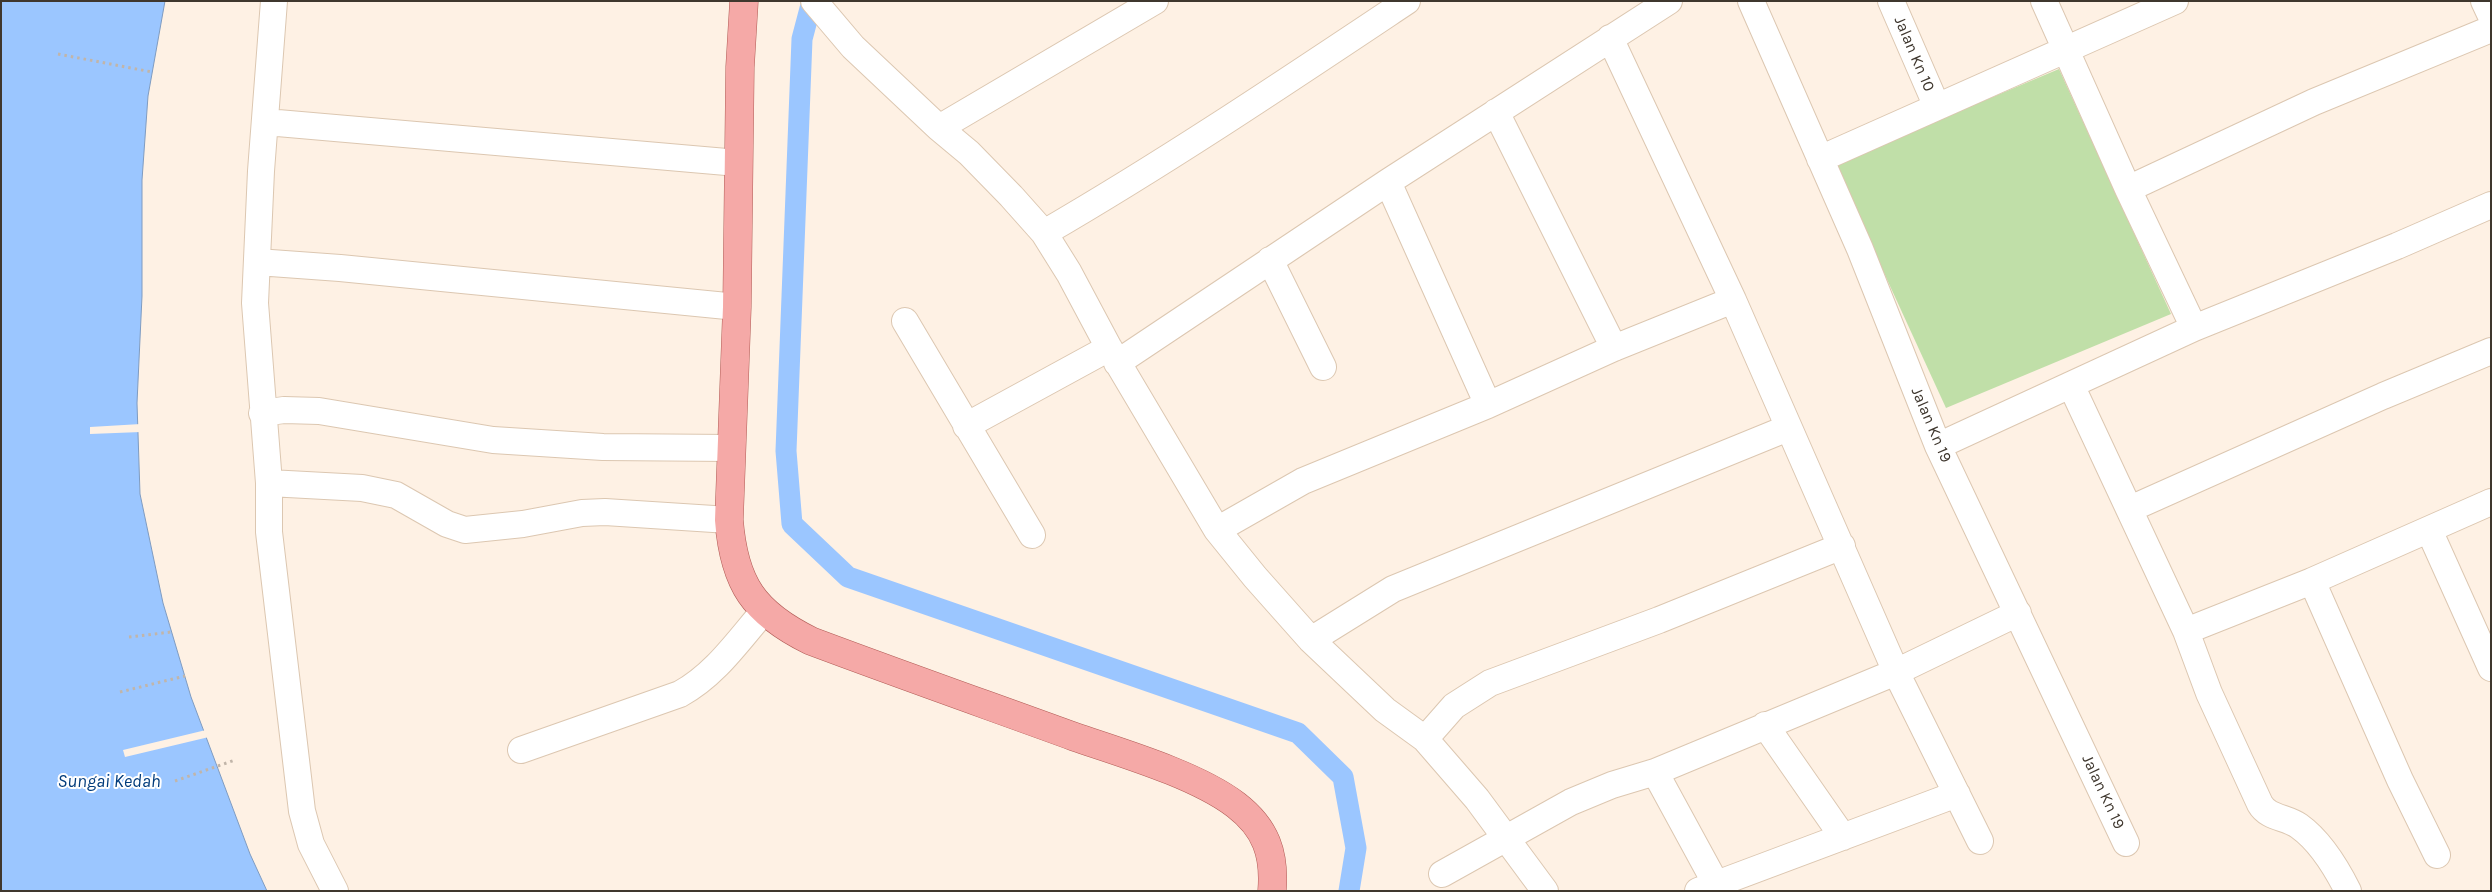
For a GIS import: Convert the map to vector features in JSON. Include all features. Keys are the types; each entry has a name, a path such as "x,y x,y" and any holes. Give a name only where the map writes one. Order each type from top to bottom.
{"main road":[{"path":"744,1 741,22 737,307 729,520 733,551 743,582 764,611 783,627 811,641 1113,750 1183,777 1214,792 1236,805 1263,836 1270,850 1273,875 1272,891"}],"street":[{"path":"274,1 255,304 269,483 269,532 302,811 311,844 335,891"},
{"path":"814,1 853,47 969,154 1011,196 1044,233 1113,355 1217,530 1254,577 1311,640 1385,710 1425,739 1477,799 1545,891"},
{"path":"939,128 1156,1"},
{"path":"1044,233 1122,187 1232,117 1407,1"},
{"path":"966,426 1113,355 1270,260 1669,1"},
{"name":"Jalan Kn 19","path":"1751,1 1860,249 1938,446 2126,843"},
{"name":"Jalan Kn 10","path":"1891,1 1937,108"},
{"path":"2044,1 2128,189 2194,328"},
{"path":"1820,159 2175,1"},
{"path":"2484,1 2491,16"},
{"path":"2128,189 2314,102 2491,29"},
{"path":"1610,38 1733,300 1896,672 1980,841"},
{"path":"1496,112 1614,348"},
{"path":"266,122 738,163"},
{"path":"1388,182 1488,405"},
{"path":"1938,446 2194,328 2397,246 2491,204"},
{"path":"1270,260 1323,367"},
{"path":"257,262 350,269 737,307"},
{"path":"1217,530 1302,481 1488,405 1614,348 1733,300"},
{"path":"904,321 1032,535"},
{"path":"2130,509 2383,396 2491,351"},
{"path":"2071,386 2186,631 2209,693 2260,804 2266,812 2298,826 2309,834 2339,874 2348,891"},
{"path":"262,412 319,411 493,440 603,447 731,448"},
{"path":"1311,640 1393,589 1788,428"},
{"path":"269,483 362,488 396,495 447,524 465,530 605,512 729,520"},
{"path":"2186,631 2312,581 2491,502"},
{"path":"2429,530 2491,668"},
{"path":"1425,739 1454,706 1490,683 1659,620 1842,546"},
{"path":"2312,581 2400,780 2437,855"},
{"path":"521,750 680,694 710,673 764,611"},
{"path":"1442,874 1571,802 1612,785 1655,772 1896,672 2018,614"},
{"path":"1765,726 1843,836"},
{"path":"1655,772 1707,887 1957,794"}],"path":[{"path":"58,54 152,72"},
{"path":"129,637 172,632"},
{"path":"120,692 185,676"},
{"path":"175,781 235,760"}],"green space":[{"path":"2059,69 2171,314 1946,408 1834,164"}],"water":[{"name":"Sungai Kedah","path":"1,1 165,1 148,96 142,180 142,296 137,403 140,494 163,603 191,697 250,854 267,891 1,891"}],"pier":[{"path":"141,424 141,432 90,434 90,427"},
{"path":"206,730 209,737 125,757 123,750"}],"waterway":[{"path":"812,1 802,39 786,451 792,524 848,577 1298,733 1343,777 1356,848 1349,891"}]}
